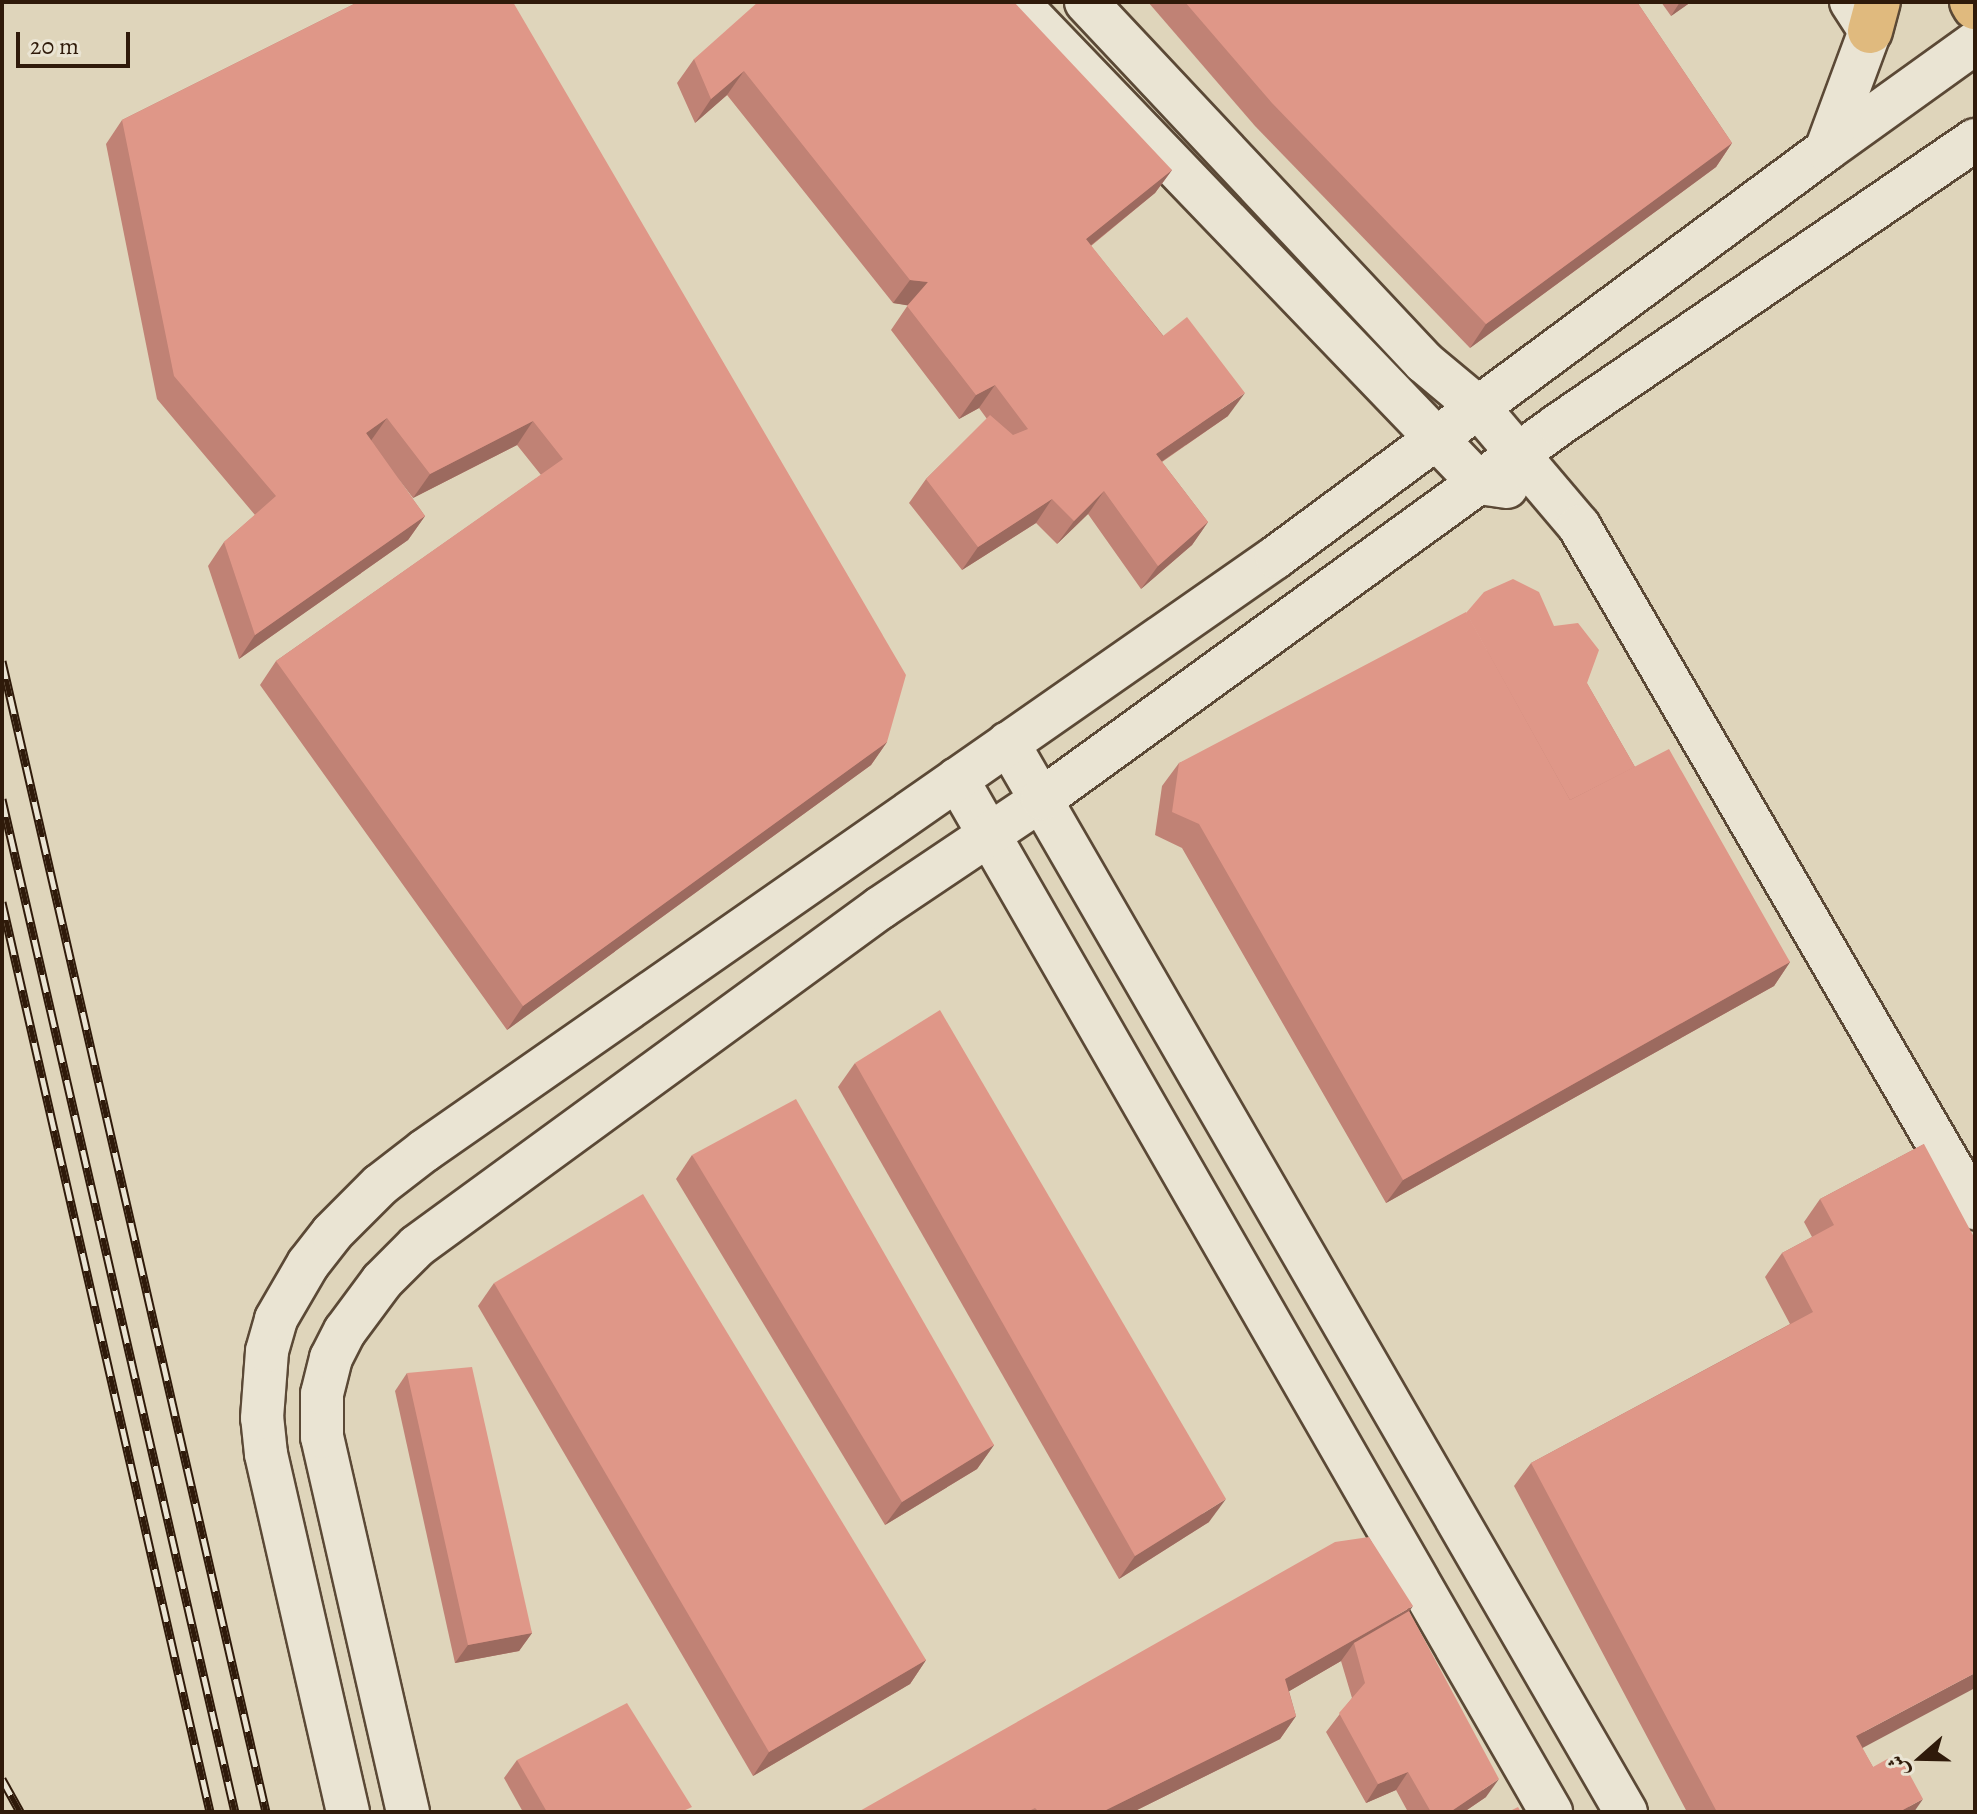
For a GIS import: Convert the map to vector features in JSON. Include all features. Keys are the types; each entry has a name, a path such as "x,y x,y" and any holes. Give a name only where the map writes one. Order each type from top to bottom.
{"main road":[{"path":"1972,2 1975,7"}],"street":[{"path":"1017,2 1479,483 1555,495"},
{"path":"1086,2 1424,362 1479,408 1555,495 1592,546 1975,1208"},
{"path":"1826,150 1866,12"},
{"path":"348,1812 266,1454 262,1418 267,1351 276,1319 321,1247 380,1185 424,1151 1149,646 1436,440 1975,43"},
{"path":"408,1812 322,1437 322,1394 331,1358 345,1331 375,1291 417,1246 880,908 1042,799 1520,452 1975,140"},
{"path":"1149,646 1183,697"},
{"path":"1008,743 1626,1812"},
{"path":"957,779 1551,1812"},
{"path":"321,1247 375,1291"}],"building":[{"path":"358,2 513,2 906,675 887,742 523,1006 276,661 563,459 533,421 430,474 387,418 366,433 425,516 255,635 224,542 276,496 174,376 122,120"},
{"path":"758,2 1014,2 1172,170 1086,239 1163,336 1187,317 1245,393 1156,454 1208,522 1158,566 1104,491 1074,521 1052,499 978,547 926,479 990,415 1013,435 1028,429 995,385 976,395 907,306 928,282 910,280 744,71 711,99 694,59"},
{"path":"1185,2 1637,2 1732,143 1486,324 1272,103"},
{"path":"1513,579 1539,592 1554,626 1578,623 1599,650 1587,683 1635,767 1570,800 1466,613 1484,592"},
{"path":"1466,612 1570,800 1669,749 1790,962 1403,1180 1199,824 1172,812 1179,763"},
{"path":"940,1010 1226,1499 1135,1556 855,1063"},
{"path":"796,1099 994,1445 902,1502 692,1155"},
{"path":"1924,1144 1975,1239 1975,1673 1856,1736 1873,1767 1898,1753 1923,1799 1899,1812 1717,1812 1531,1463 1813,1312 1782,1253 1834,1225 1820,1199"},
{"path":"643,1194 926,1660 769,1752 494,1283"},
{"path":"472,1367 532,1633 468,1645 407,1373"},
{"path":"1369,1537 1413,1606 1285,1679 1296,1716 1102,1812 1039,1812 1035,1808 1027,1812 858,1812 1335,1542"},
{"path":"1409,1611 1499,1779 1450,1812 1431,1812 1408,1772 1378,1784 1339,1713 1365,1683 1354,1643"},
{"path":"627,1703 692,1807 681,1812 547,1812 517,1760"}],"railway":[{"path":"2,661 266,1812"},
{"path":"2,799 235,1812"},
{"path":"2,902 210,1812"},
{"path":"2,1779 20,1812"}]}
